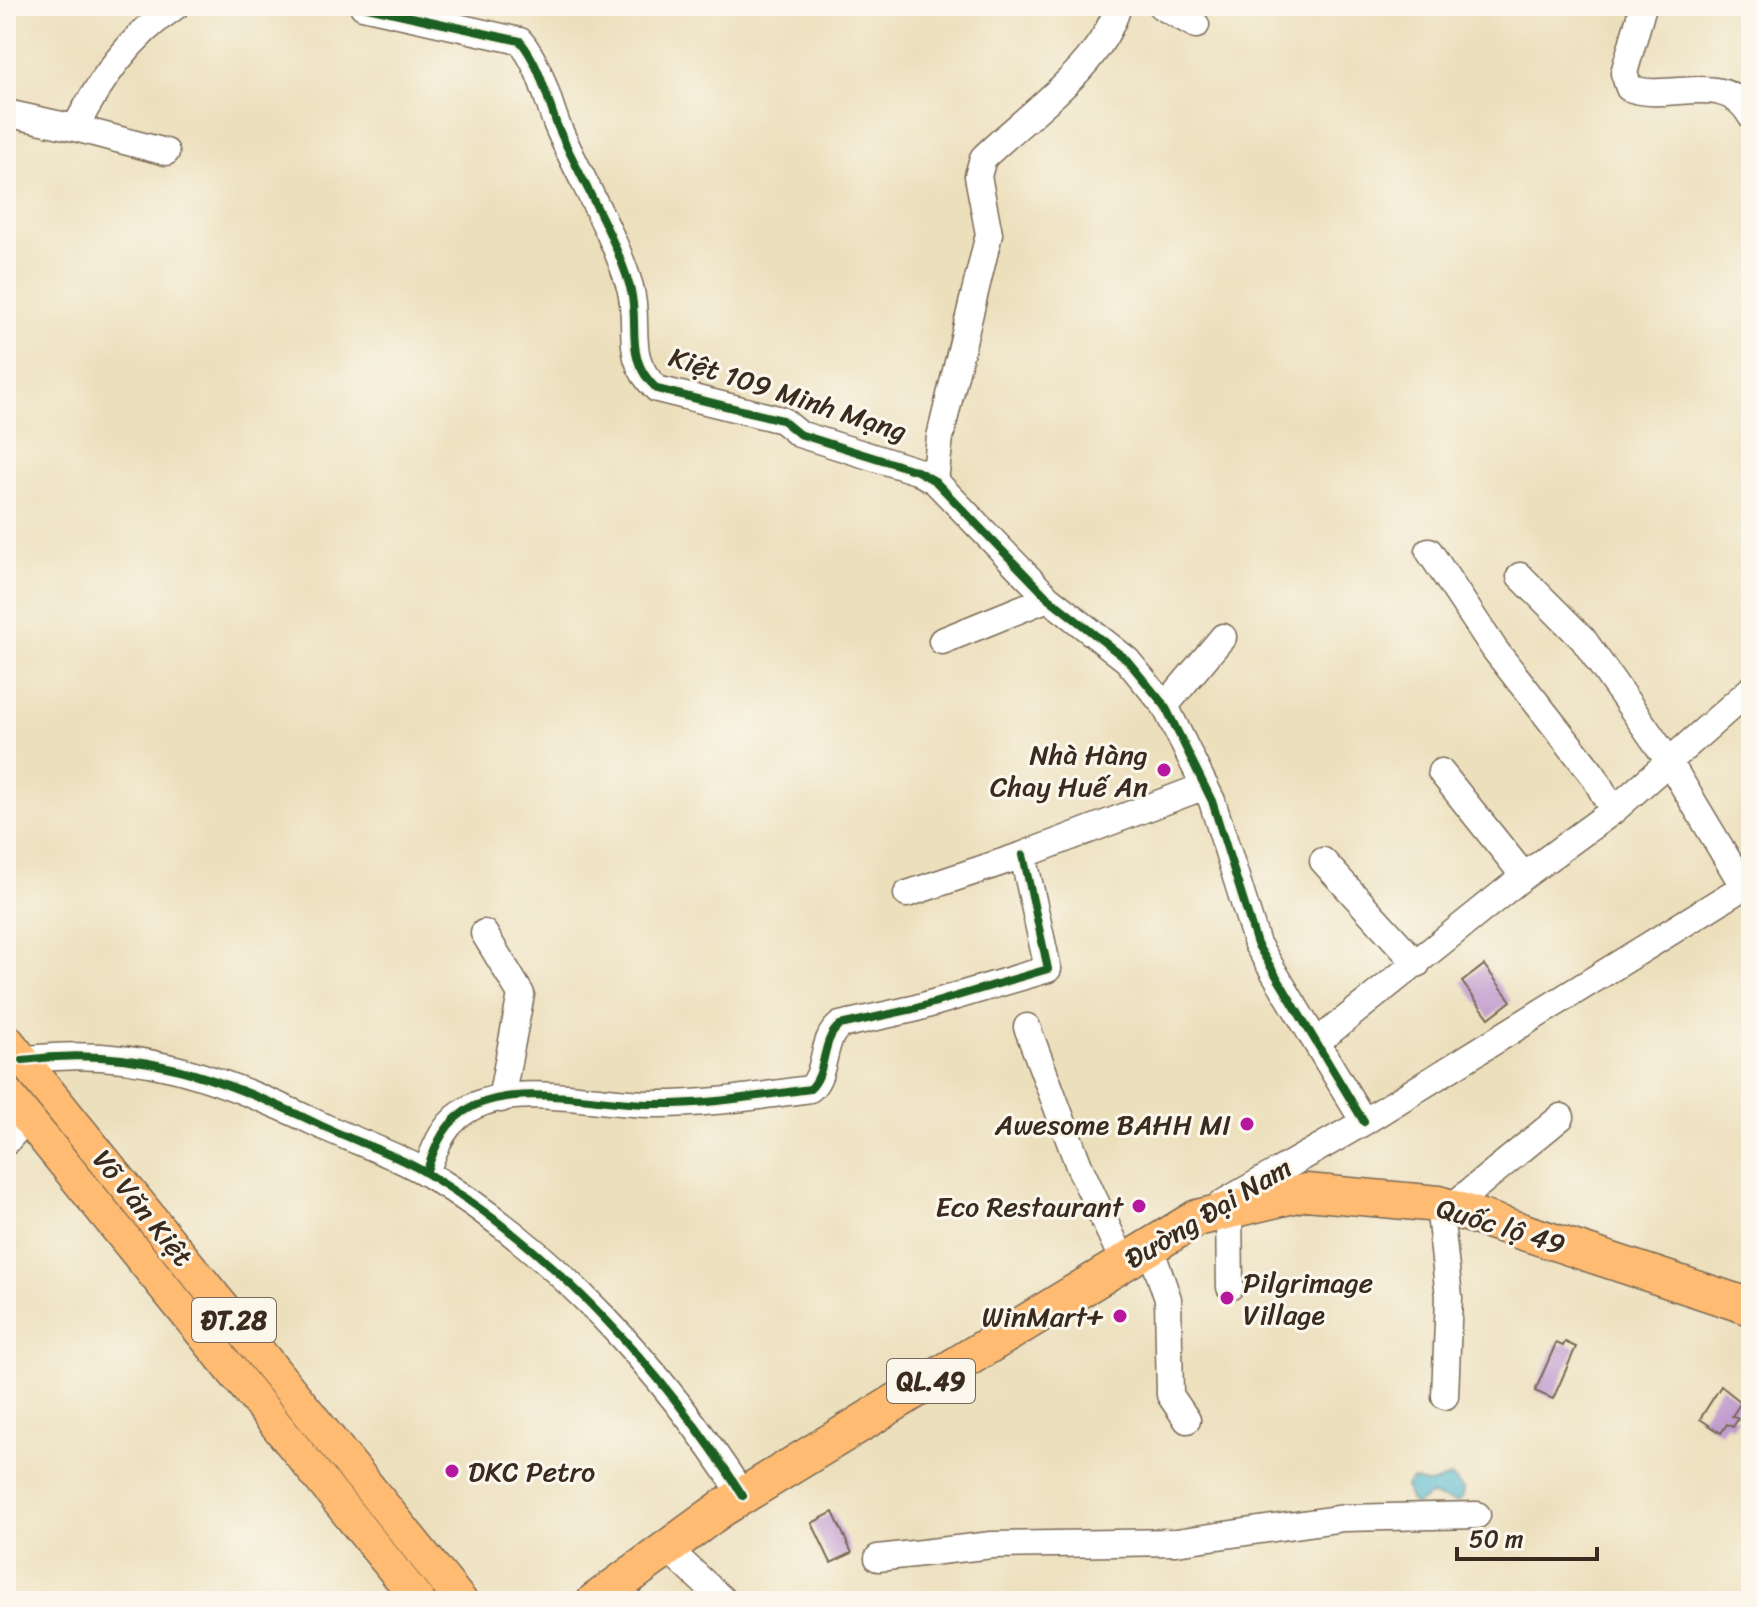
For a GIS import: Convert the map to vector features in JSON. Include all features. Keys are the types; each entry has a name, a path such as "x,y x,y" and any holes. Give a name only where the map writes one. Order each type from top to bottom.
{"highway":[{"name":"Quốc lộ 49","path":"1213,1214 1306,1192 1444,1206 1751,1307"},
{"name":"Đường Đại Nam","path":"667,1548 743,1496 1137,1255 1213,1214"},
{"name":"QL.49","path":"595,1601 667,1548"}],"main road":[{"name":"Võ Văn Kiệt","path":"14,1049 461,1601"},
{"name":"Võ Văn Kiệt","path":"6,1092 16,1130 125,1239 419,1601"},
{"path":"125,1239 151,1218"}],"street":[{"path":"75,128 100,81 123,52 148,24 176,6"},
{"name":"Kiệt 109 Minh Mạng","path":"363,6 520,41 530,53 557,124 621,263 633,302 636,358 644,377 657,389 782,420 799,434 917,471 935,481 1048,598 1127,660 1165,706 1205,786 1257,944 1364,1122"},
{"path":"935,481 940,437 989,234 978,176 983,158 1090,60 1109,35 1118,6"},
{"path":"1161,6 1196,25"},
{"path":"1643,6 1624,73 1629,88 1721,90 1743,102 1751,116"},
{"path":"6,113 166,152"},
{"path":"1429,551 1495,650 1594,776 1613,811"},
{"path":"1520,576 1583,639 1668,760 1748,885"},
{"path":"942,641 1048,598"},
{"path":"1165,706 1223,637"},
{"path":"1317,1042 1524,876 1613,811 1751,689"},
{"path":"1441,772 1524,876"},
{"path":"907,894 1023,855 1205,786"},
{"path":"426,1173 435,1147 454,1118 476,1105 501,1099 651,1104 717,1101 810,1089 817,1082 832,1031 840,1025 913,1009 1048,969 1023,855"},
{"path":"1323,861 1417,964"},
{"name":"Đường Đại Nam","path":"1213,1214 1748,885"},
{"path":"484,933 521,994 501,1099"},
{"path":"1027,1027 1079,1166 1168,1299 1170,1395 1187,1420"},
{"path":"14,1049 100,1055 157,1063 197,1073 262,1096 426,1173 507,1230 592,1306 671,1393 743,1496"},
{"path":"1445,1396 1449,1297 1444,1206 1561,1117"},
{"path":"1213,1214 1230,1287"},
{"path":"878,1558 992,1545 1176,1542 1344,1518 1477,1515"},
{"path":"667,1548 724,1601"}],"water":[{"path":"1451,1477 1463,1489 1462,1498 1456,1503 1430,1495 1415,1505 1410,1500 1406,1486 1412,1480 1430,1484"}],"building":[{"path":"1484,965 1511,1001 1489,1018 1462,982"},
{"path":"1565,1342 1576,1347 1553,1399 1535,1391 1556,1343 1563,1346"},
{"path":"1721,1386 1741,1402 1732,1416 1738,1419 1733,1427 1727,1424 1721,1433 1700,1419"},
{"path":"833,1512 852,1553 831,1563 812,1523"}],"cycle path":[{"path":"363,6 520,41 527,50 538,70 557,125 623,266 633,301 636,353 646,377 657,389 782,420 799,434 917,471 935,481 1048,598 1127,660 1165,706 1212,801 1257,944 1364,1122"},
{"path":"426,1173 438,1142 449,1125 474,1106 493,1099 537,1095 671,1104 810,1089 816,1082 829,1039 840,1025 913,1009 1048,969 1023,855"},
{"path":"23,1060 102,1057 139,1061 211,1079 282,1107 428,1174 520,1240 604,1317 678,1404 743,1496"}],"place":[{"name":"Nhà Hàng Chay Huế An","path":"1164,770"},
{"name":"Awesome BAHH MI","path":"1247,1124"},
{"name":"Eco Restaurant","path":"1139,1206"},
{"name":"Pilgrimage Village","path":"1227,1298"},
{"name":"WinMart+","path":"1120,1316"},
{"name":"DKC Petro","path":"452,1471"}]}
